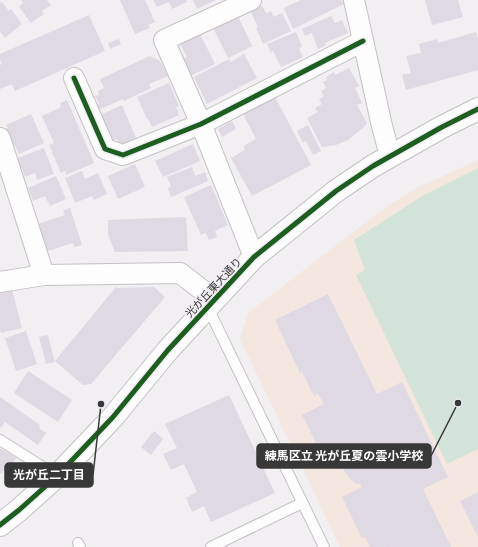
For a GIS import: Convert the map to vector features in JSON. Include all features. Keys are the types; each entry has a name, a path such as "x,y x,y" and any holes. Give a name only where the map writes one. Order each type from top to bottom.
{"street":[{"path":"251,0 164,40 201,124 254,257"},
{"path":"354,0 390,156"},
{"path":"74,78 105,149 123,156 201,124 363,41"},
{"name":"光が丘東大通り","path":"0,525 57,476 113,417 168,350 254,257 336,191 373,166 442,127 478,109"},
{"path":"0,138 44,275"},
{"path":"0,282 44,275 180,273 211,304"}],"lane":[{"path":"211,304 302,503 324,547"},
{"path":"0,440 57,476"},
{"path":"211,547 302,503"}],"shaded area":[{"path":"478,160 478,547 340,547 240,339 248,313 387,206 419,187"},
{"path":"478,168 478,449 447,464 356,275 365,270 354,240 424,195"}],"building":[{"path":"21,0 47,0 51,5 42,11 44,14 31,23 19,7 23,3"},
{"path":"120,0 145,0 155,22 148,25 150,28 135,34"},
{"path":"153,0 186,0 187,2 172,9 169,2 157,7"},
{"path":"193,0 216,0 197,9"},
{"path":"301,0 341,0 344,4 293,29 284,8"},
{"path":"425,0 458,0 463,17 432,25"},
{"path":"2,2 9,11 11,9 22,24 5,38 0,31 0,3"},
{"path":"262,5 266,13 271,11 274,17 282,13 291,31 263,44 256,28 258,27 250,10"},
{"path":"237,14 252,46 228,58 212,26"},
{"path":"89,15 105,51 15,91 12,84 0,89 0,65 2,64 0,54"},
{"path":"331,16 335,23 342,20 348,33 325,43 326,45 318,49 312,33 305,36 302,29"},
{"path":"296,32 302,46 299,48 303,57 281,67 273,51 271,53 267,44"},
{"path":"476,32 478,39 478,70 406,90 402,75 411,73 406,56 421,53 419,44 438,39 438,43"},
{"path":"200,34 215,64 190,76 182,60 187,57 180,44"},
{"path":"119,39 121,44 110,49 108,43"},
{"path":"244,54 257,78 207,104 194,77 229,59 231,62"},
{"path":"150,56 160,61 168,76 149,84 151,88 124,101 123,99 98,110 96,106 99,104 95,96 99,95 98,91 104,88 100,79"},
{"path":"349,68 359,86 355,88 362,103 357,105 367,123 348,140 336,145 322,147 307,118 318,112 315,108 322,104 319,99 324,96 321,91 326,88 323,82 327,80 326,77 334,72 335,75"},
{"path":"169,83 179,106 176,107 179,115 152,127 137,97"},
{"path":"275,97 311,165 252,196 231,158 245,150 245,145 256,139 243,114"},
{"path":"67,100 94,163 66,175 65,171 61,173 49,145 54,143 42,116 61,107 60,103"},
{"path":"122,105 136,138 119,145 117,139 111,142 100,115"},
{"path":"31,114 44,143 19,154 15,145 11,147 3,130 8,128 6,125"},
{"path":"232,121 236,129 222,137 218,129"},
{"path":"308,125 321,151 313,155 306,141 303,143 297,131"},
{"path":"193,144 200,161 163,177 155,161"},
{"path":"44,148 54,174 37,180 35,173 25,177 22,168 19,169 15,159"},
{"path":"135,164 145,187 118,199 108,176"},
{"path":"192,167 195,176 205,172 208,181 171,197 168,188 171,186 167,177"},
{"path":"82,171 85,179 98,173 107,194 94,200 92,196 75,203 65,178"},
{"path":"56,176 66,199 50,206 45,196 33,201 28,188"},
{"path":"211,185 228,225 215,231 217,237 209,240 206,233 201,235 184,197"},
{"path":"70,208 82,245 74,247 73,243 47,251 38,224 65,215 63,211"},
{"path":"186,217 188,251 115,252 108,235 108,220"},
{"path":"116,287 154,287 165,297 91,384 83,385 55,361"},
{"path":"12,290 22,328 1,333 0,293"},
{"path":"328,294 377,394 402,382 448,477 423,489 451,547 370,547 365,537 362,538 342,497 362,487 350,479 343,469 340,457 342,446 340,443 321,453 302,415 324,404 318,394 314,396 302,372 300,373 275,320"},
{"path":"26,331 37,364 16,371 5,338"},
{"path":"48,335 55,362 46,364 39,337"},
{"path":"28,371 72,400 58,422 14,393"},
{"path":"229,395 275,493 211,522 204,506 192,512 186,498 197,492 184,464 171,470 163,454 177,448 165,424"},
{"path":"0,397 40,425 39,428 46,433 38,445 5,422 1,428 0,427"},
{"path":"154,431 163,439 151,455 141,447"},
{"path":"0,448 17,458 0,474"},
{"path":"478,492 478,537 460,501"}],"cycle path":[{"path":"74,78 105,149 123,155 201,124 363,41"},
{"path":"0,525 57,476 113,417 168,350 254,257 336,191 373,166 442,127 478,109"}],"place":[{"name":"練馬区立 光が丘夏の雲小学校","path":"458,403"},
{"name":"光が丘二丁目","path":"101,404"}]}
